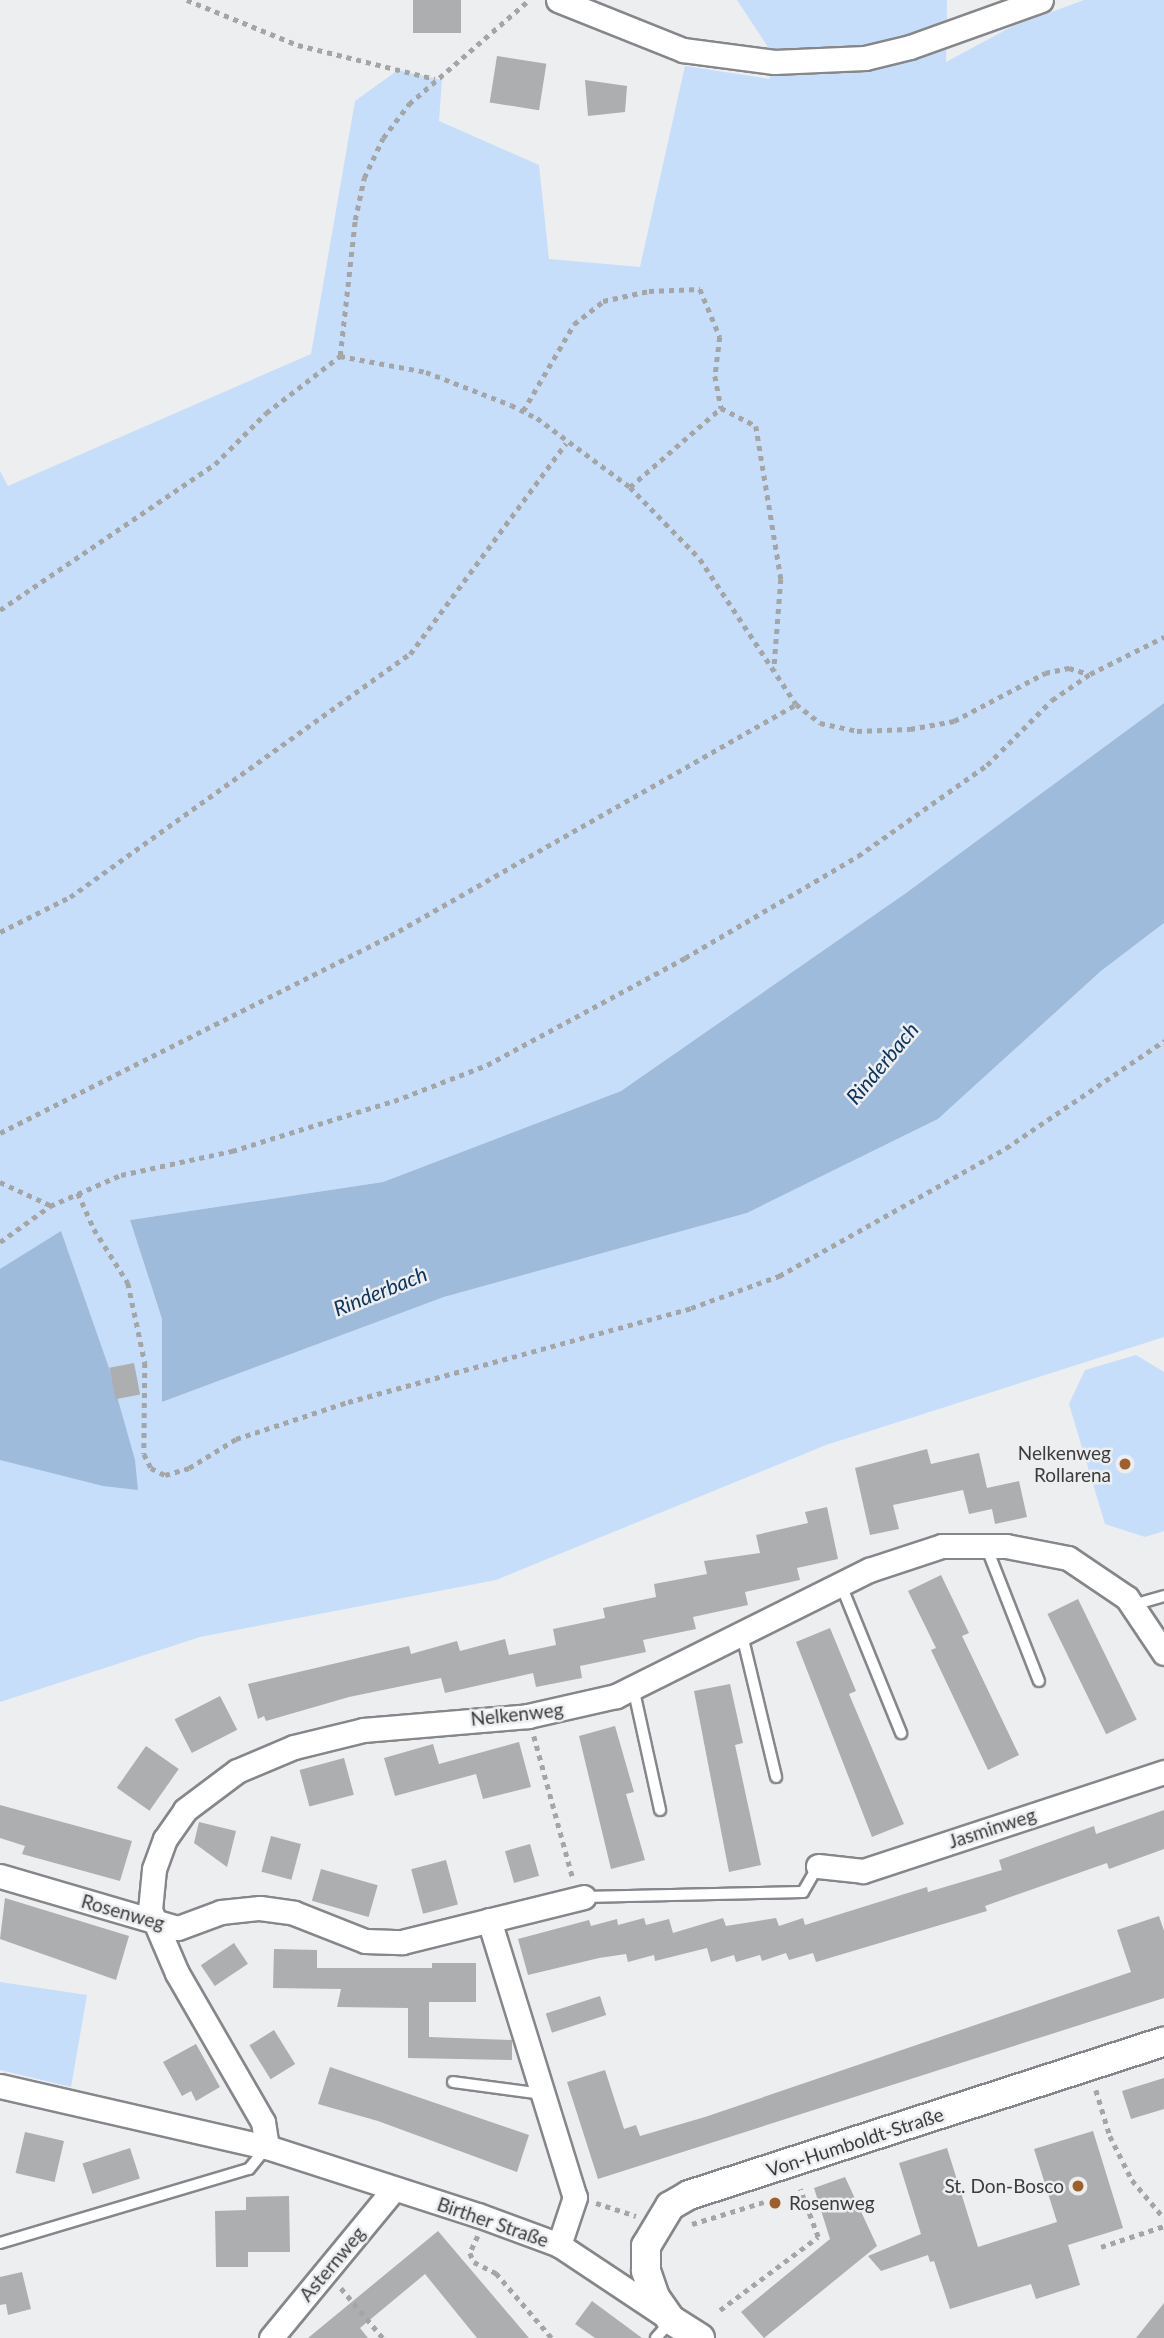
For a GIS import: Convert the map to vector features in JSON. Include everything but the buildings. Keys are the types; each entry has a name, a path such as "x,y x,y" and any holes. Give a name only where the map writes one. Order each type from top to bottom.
{"street":[{"path":"558,0 683,50 774,62 865,58 910,47 1041,0"},
{"name":"Nelkenweg","path":"267,2147 263,2122 177,1973 153,1922 150,1891 165,1839 185,1810 237,1771 324,1738 402,1725 528,1716 570,1709 633,1688 905,1555 942,1546 985,1544 1068,1558 1108,1582 1133,1605 1164,1654"},
{"name":"Jasminweg","path":"818,1866 863,1871 1164,1772"},
{"name":"Rosenweg","path":"0,1876 178,1928 221,1912 260,1908 294,1913 365,1941 402,1942 581,1897"},
{"path":"489,1920 575,2197 559,2245"},
{"name":"Von-Humboldt-Straße","path":"664,2329 646,2271 646,2246 670,2206 688,2195 1164,2042"},
{"name":"Birther Straße","path":"0,2086 267,2147 559,2245 664,2329 700,2338"},
{"name":"Asternweg","path":"271,2338 393,2190"}],"lane":[{"path":"985,1544 1039,1681"},
{"path":"841,1585 901,1733"},
{"path":"1133,1605 1164,1596"},
{"path":"742,1635 776,1777"},
{"path":"633,1688 660,1810"},
{"path":"581,1897 803,1892 818,1866"},
{"path":"453,2082 543,2094"},
{"path":"0,2243 250,2169 267,2147"}],"path":[{"path":"187,0 298,45 436,79"},
{"path":"340,356 343,298 364,178 383,138 436,79 529,0"},
{"path":"523,411 574,324 603,301 649,291 700,289 720,337 715,376 721,408"},
{"path":"0,610 215,464 266,414 340,356 426,372 523,411 630,487 700,559 796,704 820,723 857,731 910,729 954,721 1045,673 1069,668 1090,674"},
{"path":"630,487 721,408"},
{"path":"721,408 756,426 781,579 774,672"},
{"path":"0,932 70,897 410,654 566,443"},
{"path":"0,1242 50,1206 121,1175 232,1151 394,1101 487,1065 685,958 858,856 987,765 1052,700 1090,674 1164,638"},
{"path":"0,1133 390,936 796,704"},
{"path":"78,1194 94,1228 128,1283 145,1363 144,1454 150,1468 165,1475 189,1468 236,1439 348,1402 691,1308 779,1276 1006,1148 1164,1041"},
{"path":"0,1182 50,1206"},
{"path":"532,1728 581,1897"},
{"path":"1093,2082 1110,2136 1132,2180 1164,2218"},
{"path":"720,2310 818,2237 800,2189"},
{"path":"691,2225 774,2199"},
{"path":"592,2202 636,2216"},
{"path":"1101,2247 1164,2226"},
{"path":"480,2229 470,2253 474,2262 496,2273 552,2338"},
{"path":"335,2281 383,2338"}],"shaded area":[{"path":"737,0 947,0 946,62 1013,26 1084,0 1164,0 1164,703 906,893 621,1091 383,1182 130,1220 162,1319 162,1402 444,1297 747,1213 938,1119 1101,971 1164,923 1164,1337 826,1445 496,1580 200,1637 0,1702 0,471 8,486 311,354 355,101 398,70 442,80 439,121 539,165 549,259 640,267 685,66 770,79 768,47"},
{"name":"Nelkenweg Rollarena","path":"1136,1355 1164,1372 1164,1531 1145,1537 1105,1524 1069,1404 1085,1370"},
{"path":"0,1982 87,1995 71,2087 0,2070"}],"water":[{"name":"Rinderbach","path":"1164,703 1164,923 1101,971 938,1119 747,1213 444,1297 162,1402 162,1319 130,1220 383,1182 621,1091 906,893"},
{"path":"61,1231 109,1368 135,1460 138,1490 103,1486 0,1460 0,1269"}],"place":[{"name":"Nelkenweg Rollarena","path":"1125,1464"},
{"name":"St. Don-Bosco","path":"1078,2186"},
{"name":"Rosenweg","path":"775,2203"}]}
